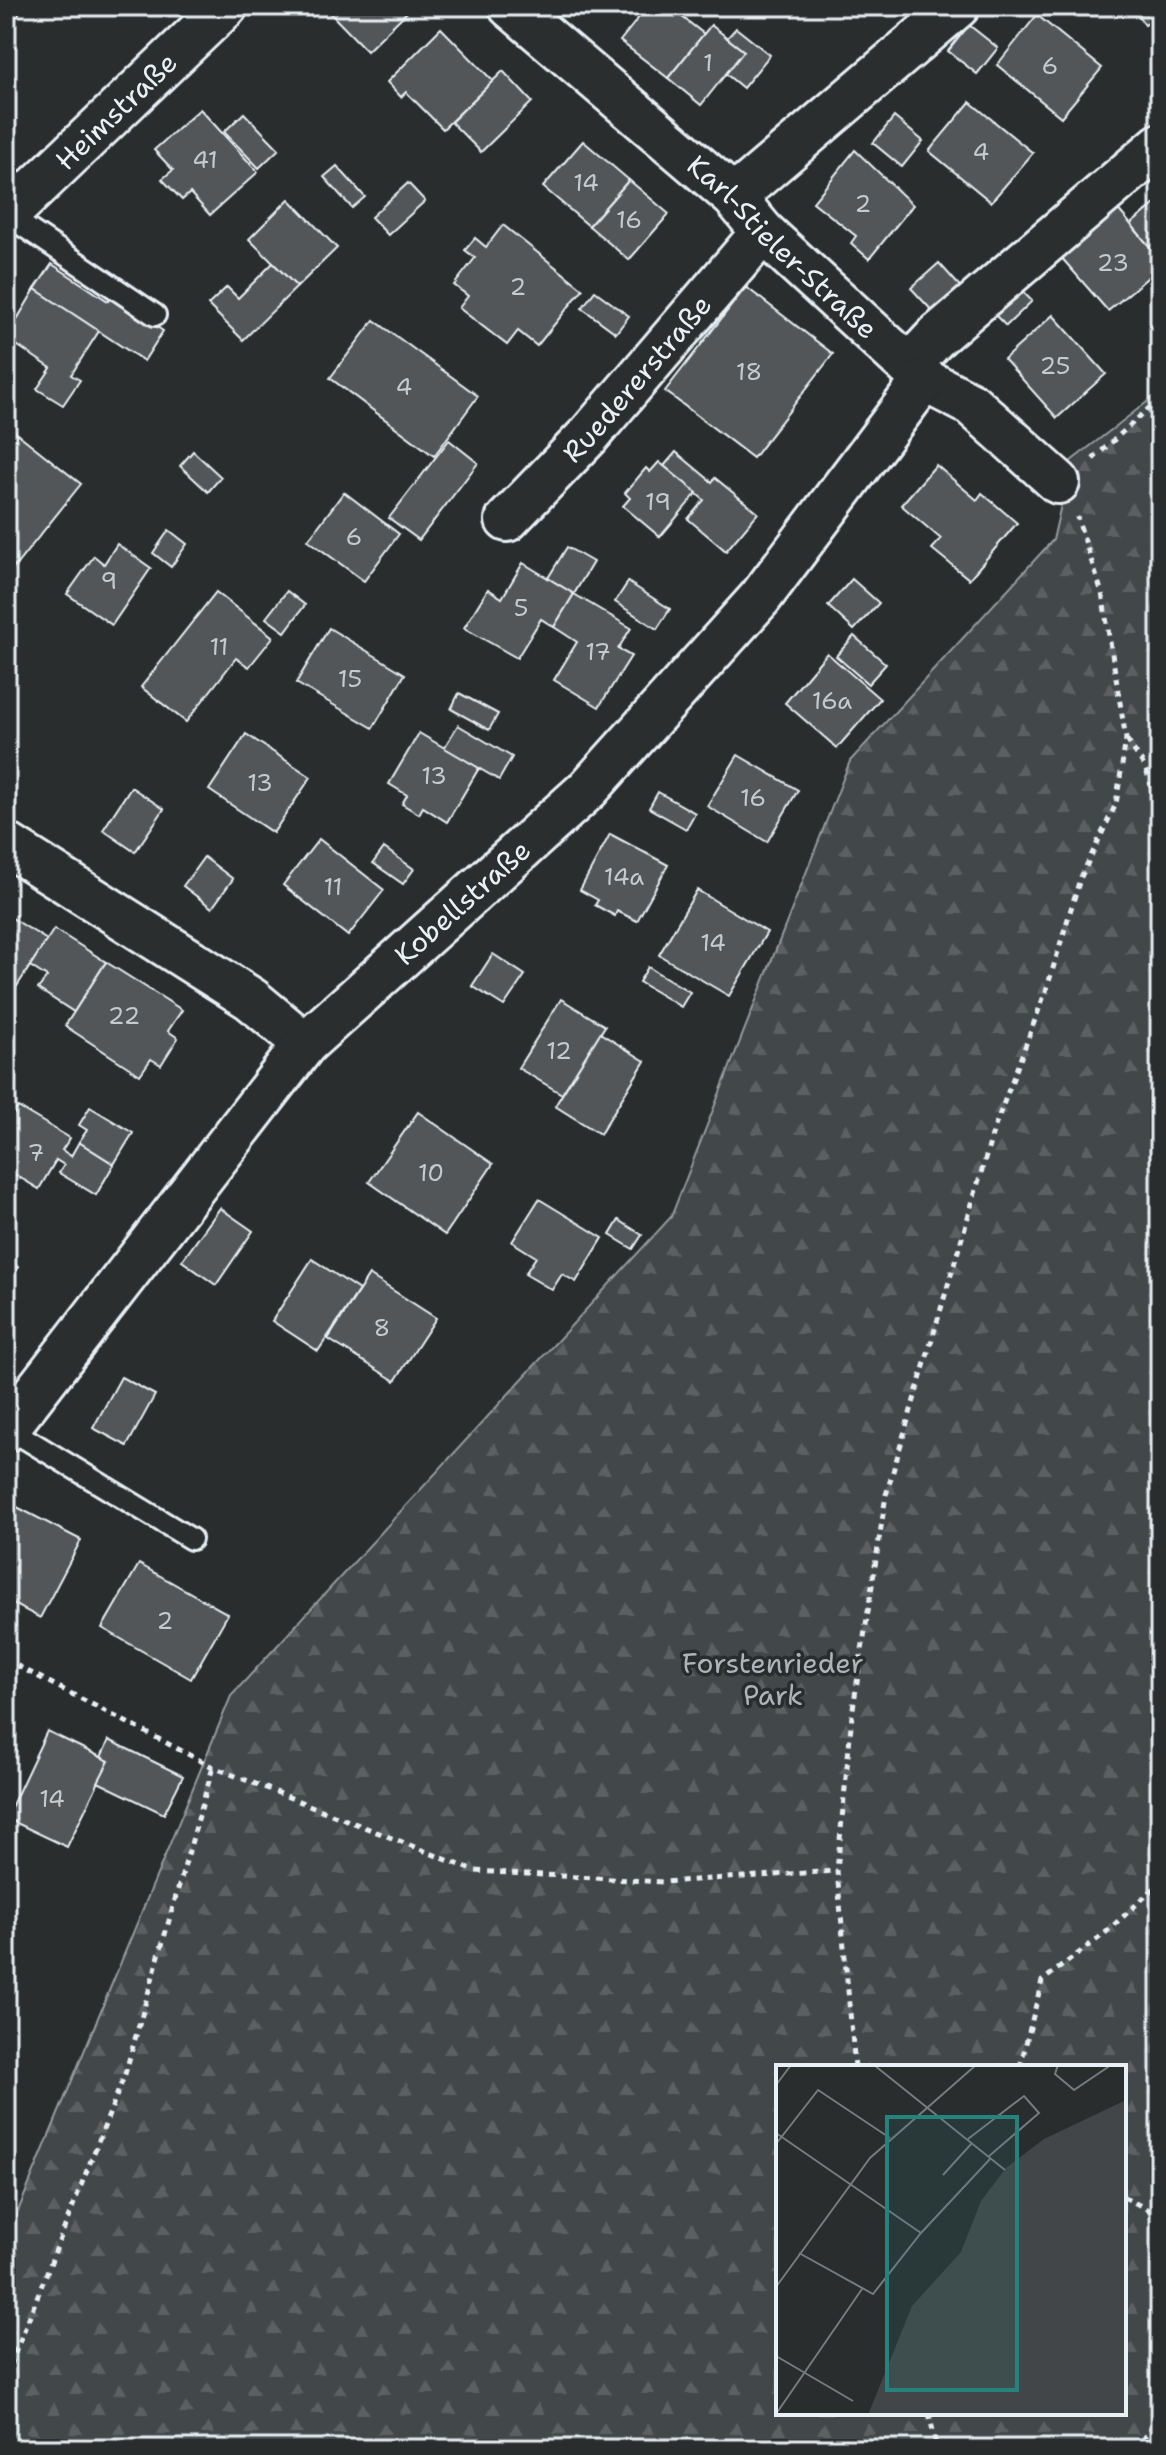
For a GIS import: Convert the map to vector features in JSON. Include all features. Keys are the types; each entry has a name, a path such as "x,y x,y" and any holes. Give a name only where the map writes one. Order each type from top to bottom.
{"street":[{"name":"Heimstraße","path":"12,199 226,6"},
{"name":"Karl-Stieler-Straße","path":"510,6 734,197 763,232 916,373 971,404 1058,482"},
{"path":"734,197 958,6"},
{"name":"Kobellstraße","path":"7,1429 305,1044 588,789 760,598 916,373 937,336 1160,145"},
{"name":"Ruedererstraße","path":"507,520 589,435 763,232"},
{"path":"6,844 251,999 305,1044"}],"lane":[{"path":"12,199 155,315"},
{"path":"7,1429 191,1539"}],"path":[{"path":"855,2065 837,1871 852,1715 886,1495 994,1129 1047,988 1080,879 1116,804 1126,739 1102,593 1077,517 1058,482 1078,473 1160,398"},
{"path":"1126,739 1145,767 1160,812"},
{"path":"6,1660 213,1767 475,1871 663,1882 837,1871"},
{"path":"6,2376 125,2074 213,1767"},
{"path":"1021,2065 1042,1981 1104,1934 1160,1883"},
{"path":"1126,2198 1160,2216"},
{"path":"929,2415 937,2449"},
{"path":"1135,2449 1160,2417"}],"green space":[{"name":"Forstenrieder Park","path":"1160,392 1160,2449 6,2449 6,2240 231,1696 671,1217 850,761 1053,540 1071,461"}],"building":[{"path":"6,6 24,6 6,32"},
{"path":"323,6 403,6 408,11 367,51"},
{"path":"648,6 668,6 704,34 668,78 620,41"},
{"path":"1131,6 1160,6 1160,14 1145,25"},
{"path":"1037,15 1102,68 1061,117 997,65"},
{"path":"711,25 744,51 701,105 668,78"},
{"path":"969,25 998,48 977,74 948,51"},
{"path":"441,28 493,81 443,129 406,92 401,97 387,82"},
{"path":"736,28 770,55 743,88 726,74 744,51 727,38"},
{"path":"503,71 532,102 481,152 451,122"},
{"path":"970,102 1033,153 991,202 929,151"},
{"path":"200,109 258,172 210,215 190,193 182,200 162,179 173,170 154,150"},
{"path":"244,113 279,149 259,168 224,132"},
{"path":"894,117 923,141 902,167 873,143"},
{"path":"583,141 629,180 589,226 543,187"},
{"path":"855,150 913,205 869,259 851,243 856,236 813,202"},
{"path":"337,166 365,197 352,208 324,177"},
{"path":"629,180 669,214 629,260 589,226"},
{"path":"408,183 425,201 388,235 371,217"},
{"path":"289,199 337,248 297,287 249,239"},
{"path":"1160,200 1160,251 1156,255 1131,224"},
{"path":"1117,208 1160,259 1160,267 1108,311 1060,256"},
{"path":"503,225 583,289 537,346 518,331 507,345 459,308 468,296 454,285 475,258 465,250 475,238 486,247"},
{"path":"273,263 297,287 243,340 208,305 227,287 238,298"},
{"path":"939,263 964,291 936,315 911,288"},
{"path":"52,264 108,301 111,296 163,331 144,361 35,289"},
{"path":"746,287 833,354 753,458 665,391"},
{"path":"1019,288 1032,301 1006,326 993,313"},
{"path":"35,289 99,331 71,375 80,380 63,405 37,389 51,368 6,338"},
{"path":"595,291 629,316 616,333 582,308"},
{"path":"1053,315 1106,374 1057,418 1004,359"},
{"path":"374,320 478,396 434,456 330,378"},
{"path":"9,427 81,484 9,574 6,571 6,431"},
{"path":"449,440 478,463 419,540 389,518"},
{"path":"193,451 221,477 208,492 180,466"},
{"path":"676,452 712,482 715,478 758,513 726,551 688,519 704,500 664,466"},
{"path":"659,462 697,493 660,537 623,506 630,498 625,493 646,468 650,472"},
{"path":"936,465 977,500 982,493 1017,523 969,579 932,549 941,539 901,505"},
{"path":"344,492 399,534 364,581 308,540"},
{"path":"169,530 187,544 171,567 153,553"},
{"path":"117,544 151,568 112,625 67,594 94,556 104,564"},
{"path":"567,547 593,562 574,594 548,578"},
{"path":"523,563 574,594 554,627 541,619 517,658 464,628 488,589 502,598"},
{"path":"852,579 879,603 854,630 828,606"},
{"path":"628,582 670,609 657,629 615,602"},
{"path":"287,591 305,605 285,632 266,618"},
{"path":"216,592 273,637 249,667 236,658 186,722 141,687"},
{"path":"574,594 631,628 618,649 631,656 599,707 554,680 577,642 554,627"},
{"path":"329,628 405,674 373,728 296,683"},
{"path":"854,636 886,664 868,684 836,656"},
{"path":"827,653 880,699 837,748 785,703"},
{"path":"459,693 498,714 489,730 451,709"},
{"path":"458,725 512,757 499,780 444,748"},
{"path":"419,733 479,768 447,822 423,807 419,814 402,804 407,795 389,784"},
{"path":"246,734 311,777 273,833 209,790"},
{"path":"738,755 798,790 767,842 707,806"},
{"path":"131,787 164,809 135,852 103,830"},
{"path":"658,792 695,813 686,829 649,808"},
{"path":"610,834 668,865 637,921 617,911 615,916 595,905 598,900 580,890"},
{"path":"319,839 384,890 348,936 283,885"},
{"path":"384,848 414,869 403,884 373,863"},
{"path":"204,857 233,879 212,908 183,886"},
{"path":"697,890 767,932 729,996 659,955"},
{"path":"12,918 47,940 6,1003 6,928"},
{"path":"54,929 106,962 74,1012 38,989 47,977 30,966"},
{"path":"493,954 525,975 504,1006 472,986"},
{"path":"106,962 182,1010 168,1031 178,1038 161,1065 151,1059 140,1075 65,1026"},
{"path":"648,967 690,992 681,1007 639,982"},
{"path":"561,999 605,1026 562,1094 518,1068"},
{"path":"600,1033 645,1061 600,1134 555,1106"},
{"path":"18,1107 70,1138 62,1150 71,1156 79,1142 114,1164 96,1195 59,1173 64,1165 56,1160 39,1189 6,1169 6,1127"},
{"path":"90,1107 133,1133 114,1164 79,1142 87,1130 79,1125"},
{"path":"418,1112 493,1164 445,1235 369,1182"},
{"path":"539,1199 603,1238 576,1282 562,1274 552,1290 525,1274 536,1257 512,1242"},
{"path":"220,1208 253,1231 216,1285 182,1261"},
{"path":"619,1220 642,1235 633,1249 610,1235"},
{"path":"312,1259 359,1290 318,1351 272,1321"},
{"path":"6,1260 18,1267 6,1289"},
{"path":"369,1275 436,1318 395,1381 328,1339"},
{"path":"121,1377 155,1395 127,1446 93,1428"},
{"path":"15,1506 81,1540 40,1618 6,1600 6,1523"},
{"path":"139,1564 228,1614 191,1679 102,1628"},
{"path":"47,1731 109,1761 67,1847 6,1818"},
{"path":"109,1740 183,1776 164,1814 98,1782 109,1761 101,1757"}]}
